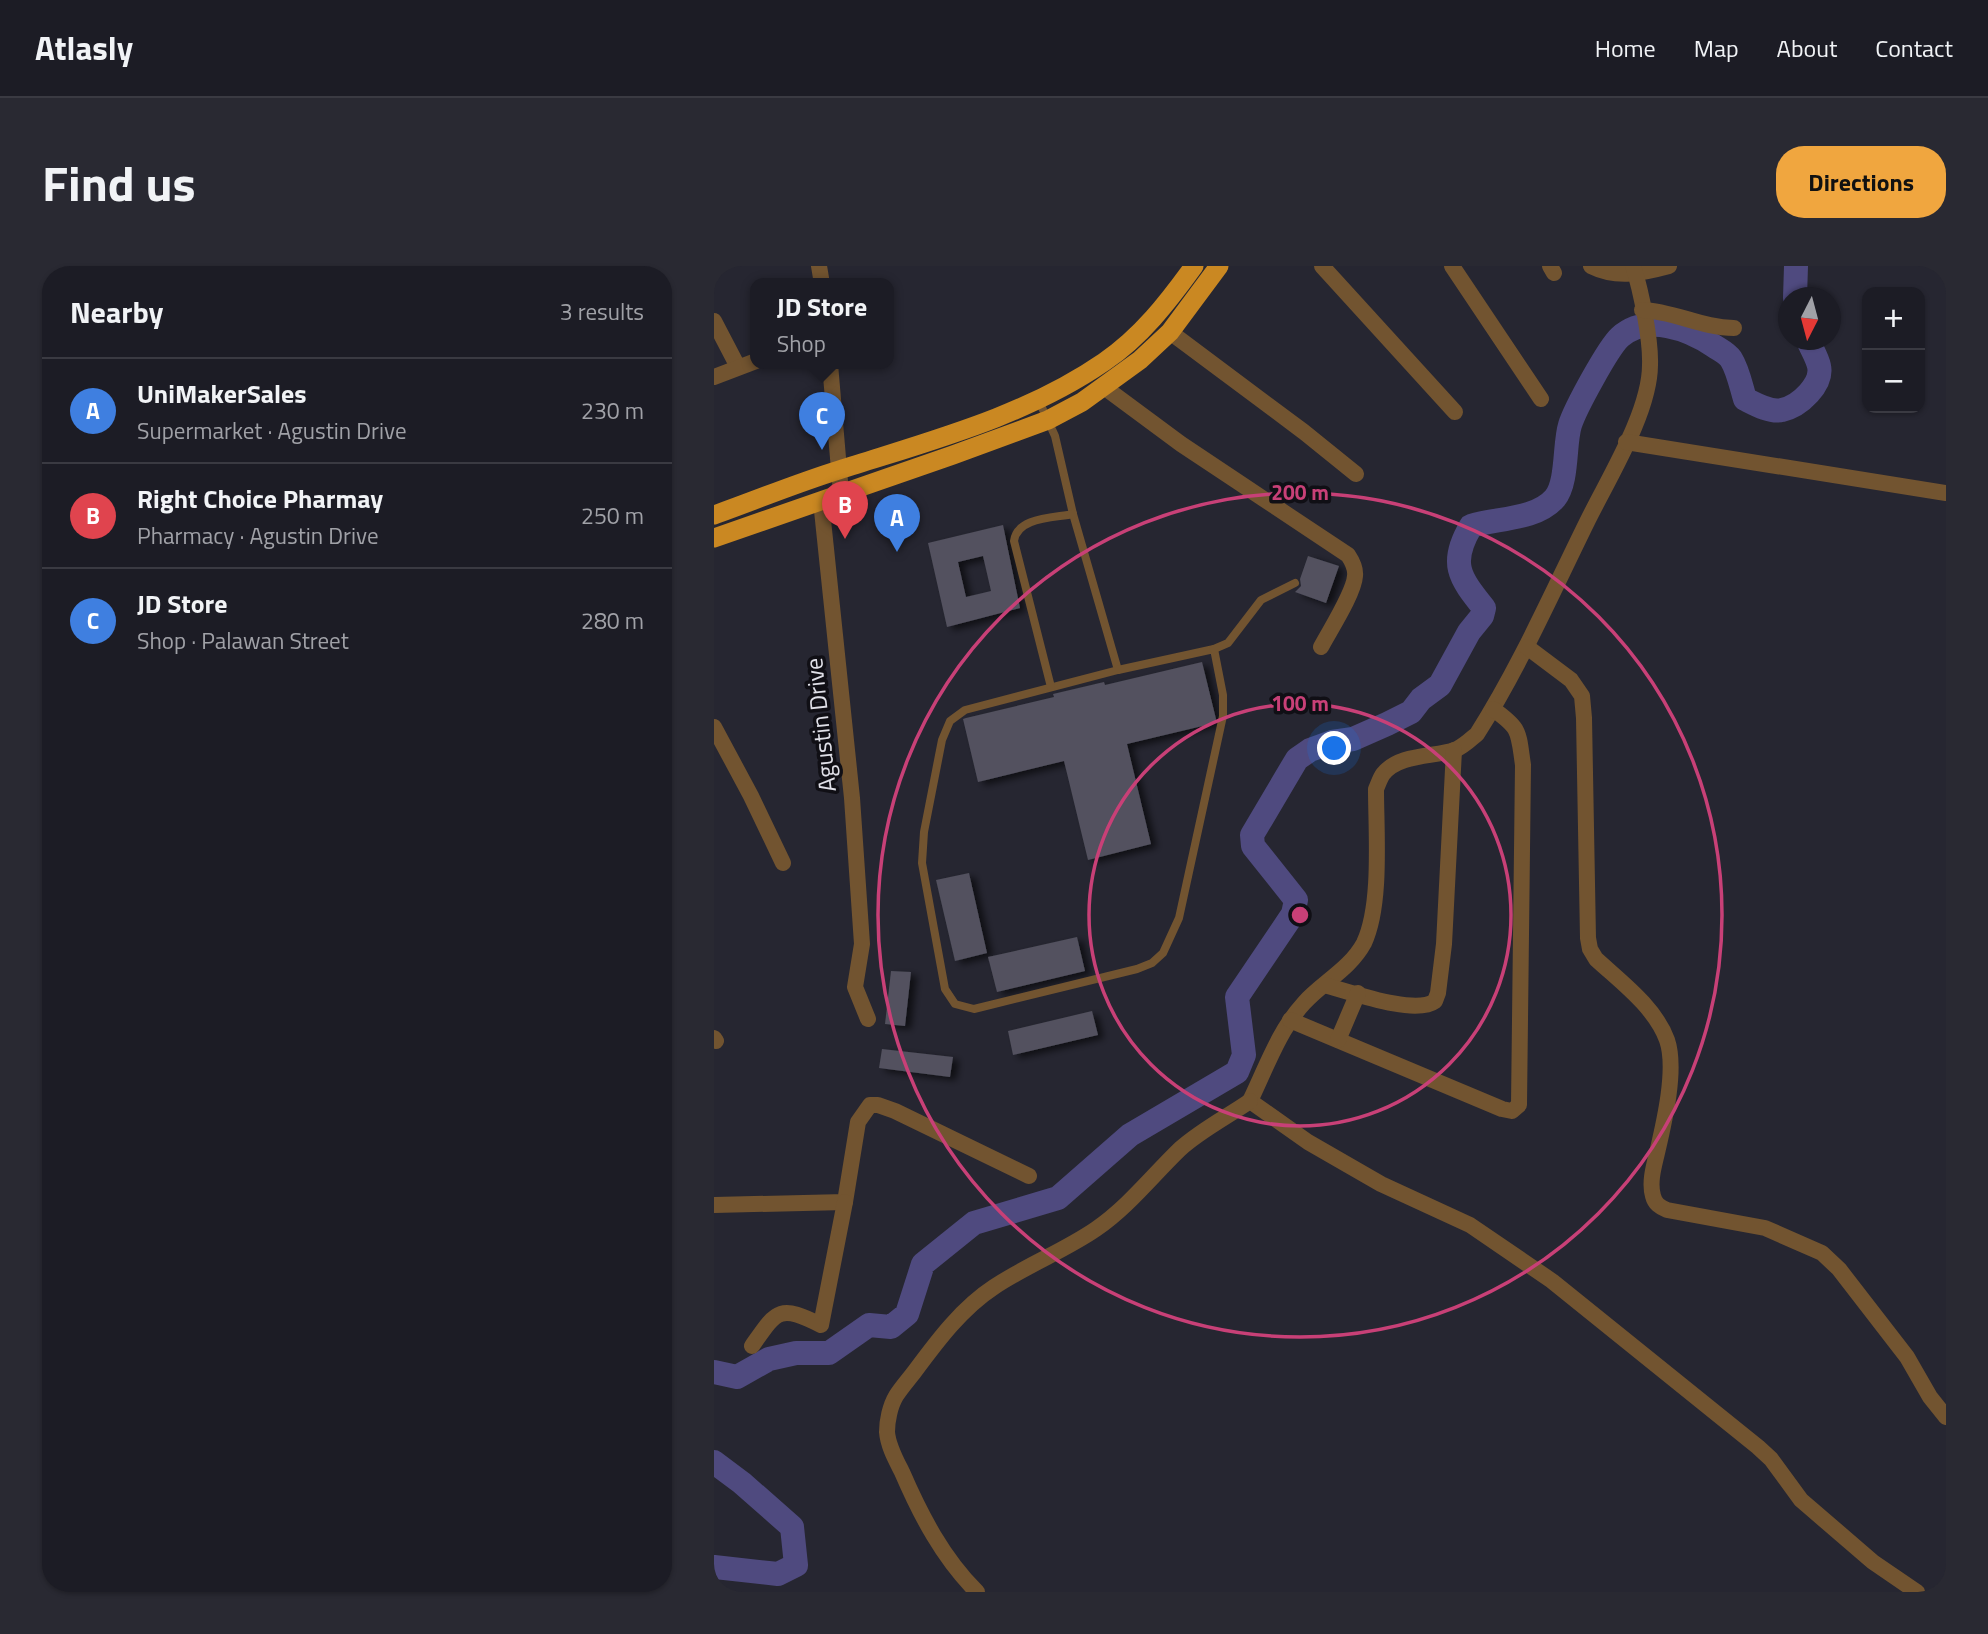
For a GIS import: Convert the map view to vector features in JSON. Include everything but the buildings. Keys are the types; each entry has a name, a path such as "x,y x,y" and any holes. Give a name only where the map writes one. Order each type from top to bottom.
{"highway":[{"path":"714,515 838,470 996,418 1038,399 1104,362 1132,340 1154,319 1194,266"},
{"path":"714,538 1048,420 1104,387 1170,332 1219,266"}],"street":[{"path":"1322,266 1455,412"},
{"path":"1452,266 1541,399"},
{"path":"1591,266 1599,270 1670,266"},
{"path":"977,1592 940,1548 890,1446 888,1418 895,1398 946,1331 974,1302 995,1286 1097,1228 1199,1134 1250,1101 1290,1020 1302,1004 1342,971 1363,943 1373,911 1376,789 1383,774 1395,765 1413,758 1454,750 1477,734 1527,647 1646,395 1650,366 1644,317 1634,270"},
{"path":"1644,317 1656,310 1721,328 1734,328"},
{"path":"714,321 738,367"},
{"path":"1170,332 1356,474"},
{"path":"714,377 750,362"},
{"path":"830,369 841,493"},
{"path":"1104,387 1181,444 1348,555 1356,575 1321,647"},
{"path":"1626,442 1946,493"},
{"name":"Agustin Drive","path":"821,500 852,798 862,944 855,987 868,1019"},
{"path":"1527,647 1571,680 1582,696 1590,949 1596,959 1645,1006 1668,1042 1671,1068 1653,1172 1653,1198 1658,1206 1667,1210 1765,1228 1822,1253 1839,1269 1907,1357 1930,1397 1946,1417"},
{"path":"1290,1020 1502,1109 1512,1111 1519,1105 1524,765 1520,738 1514,725 1493,709"},
{"path":"714,727 783,863"},
{"path":"1324,985 1405,1006 1430,1005 1438,993 1444,944 1454,750"},
{"path":"1338,1040 1358,993"},
{"path":"1250,1101 1308,1142 1381,1184 1470,1226 1552,1281 1758,1447 1771,1459 1801,1500 1873,1562 1917,1592"},
{"path":"752,1346 772,1318 780,1313 801,1315 821,1325 858,1122 870,1105 895,1111 1029,1176"},
{"path":"714,1205 845,1202"}],"lane":[{"path":"1038,399 1055,436 1073,514 1118,670"},
{"path":"1051,687 1014,541 1015,534 1028,523 1073,514"},
{"path":"1214,649 1223,695 1220,739 1179,918 1164,953 1152,964 1137,969 974,1009 955,1004 945,989 922,863 924,832 942,740 950,721 965,710 1118,670 1214,649 1228,643 1261,600 1295,583"}],"waterway":[{"path":"1795,287 1796,266"},
{"path":"714,1372 737,1377 769,1359 796,1353 829,1353 869,1325 891,1327 907,1314 923,1264 974,1223 1058,1198 1130,1135 1237,1072 1244,1055 1237,997 1293,914 1296,900 1253,846 1252,835 1297,759 1310,750 1332,742 1353,739 1411,712 1421,699 1440,685 1469,632 1482,616 1484,608 1468,587 1460,569 1460,550 1464,539 1471,526 1538,511 1555,498 1562,483 1568,433 1573,417 1592,379 1620,337 1631,330 1655,325 1693,334 1731,359 1745,399 1763,408 1778,411 1796,404 1814,387 1819,366 1813,350"},
{"path":"714,1462 792,1527 796,1565 778,1574 714,1567"}],"place":[{"name":"JD Store","path":"822,450"},
{"name":"Right Choice Pharmay","path":"845,539"},
{"name":"UniMakerSales","path":"897,552"}]}
